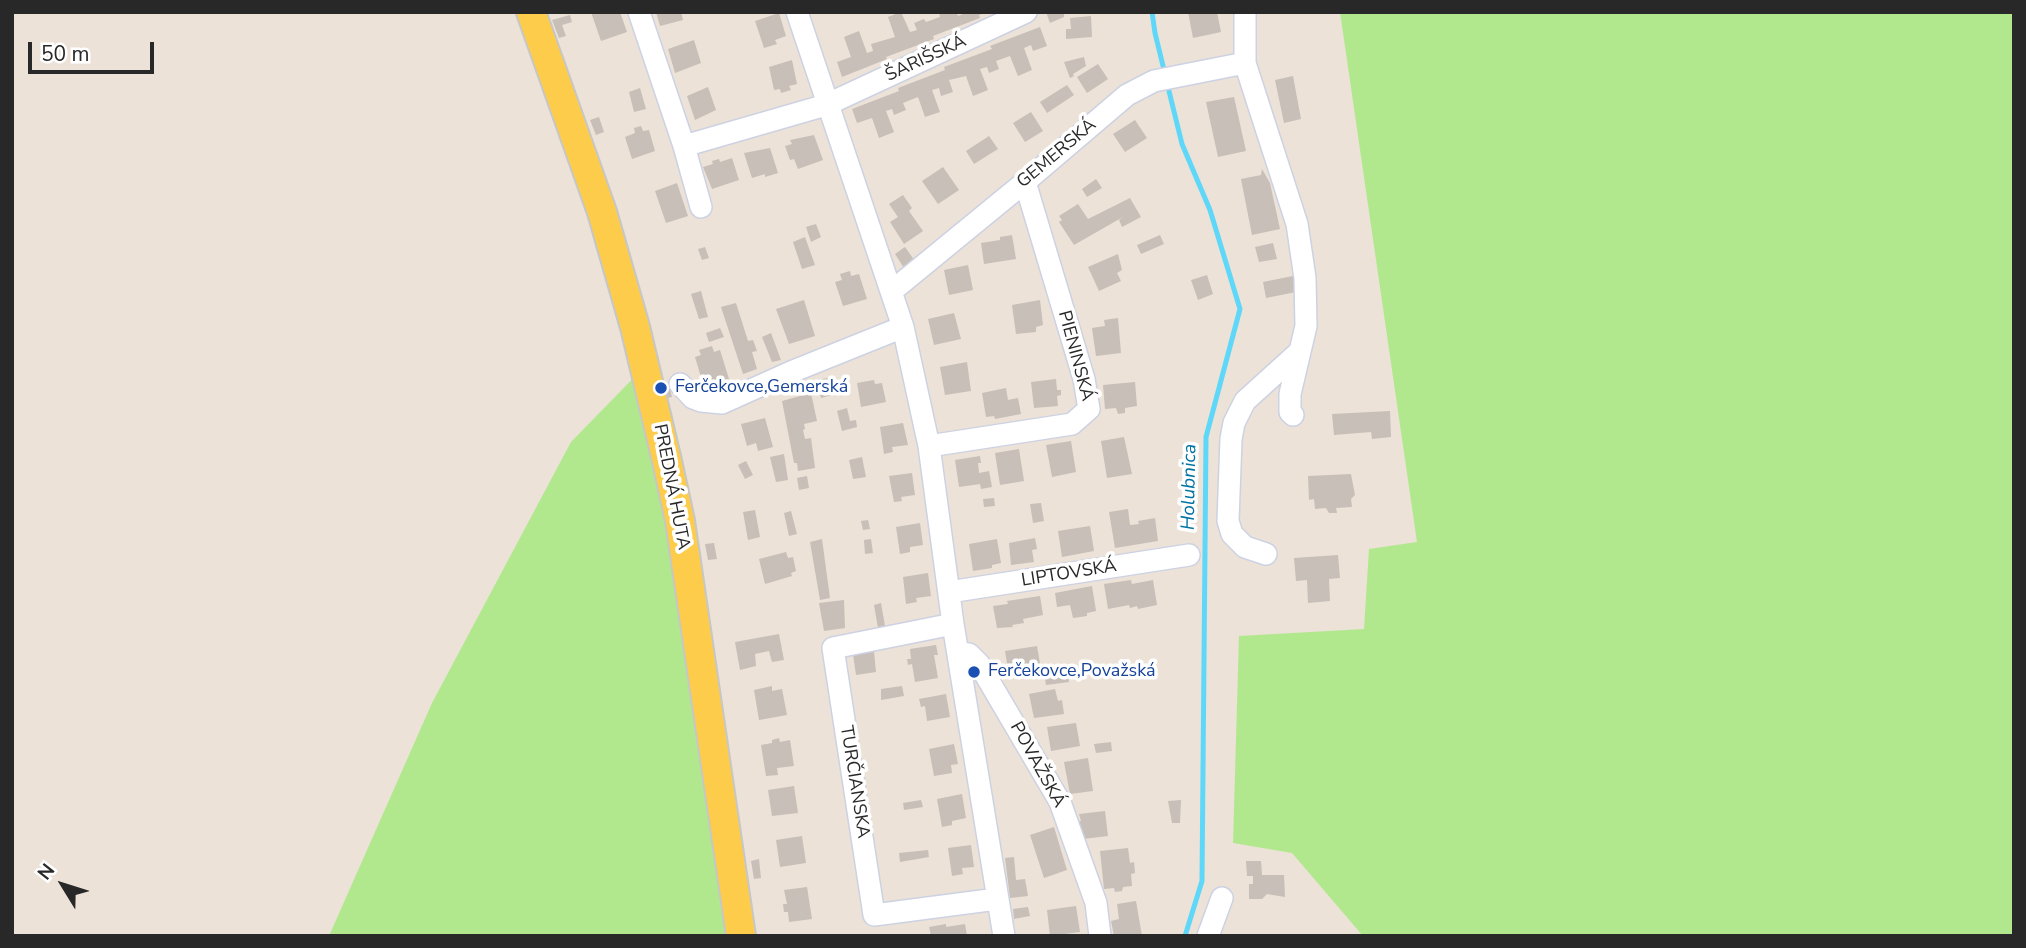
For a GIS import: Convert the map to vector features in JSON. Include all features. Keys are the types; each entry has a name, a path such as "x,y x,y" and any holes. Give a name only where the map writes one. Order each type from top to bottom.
{"main road":[{"name":"PREDNÁ HUTA","path":"531,12 602,212 635,327 665,453 680,521 741,936"}],"street":[{"path":"639,12 684,146 701,207"},
{"path":"797,12 903,327 929,446 953,624 1004,936"},
{"name":"ŠARIŠSKÁ","path":"684,146 827,105 1026,12"},
{"path":"1245,12 1245,63 1297,224 1308,311 1290,394 1290,412 1293,415"},
{"name":"GEMERSKÁ","path":"892,291 1127,95 1154,81 1245,63"},
{"name":"PIENINSKÁ","path":"929,446 1072,424 1089,409 1084,379 1025,182"},
{"path":"680,383 693,398 722,403 903,327"},
{"path":"1266,554 1245,547 1232,534 1228,521 1231,439 1234,423 1245,401 1298,353"},
{"name":"LIPTOVSKÁ","path":"949,592 1189,555"},
{"name":"TURČIANSKA","path":"953,624 833,648 874,915 998,899"},
{"name":"POVAŽSKÁ","path":"958,652 974,658 1060,802 1096,903 1100,936"},
{"path":"967,702 996,694"},
{"path":"1208,936 1222,898"}],"green space":[{"path":"1340,12 2014,12 2014,936 1363,936 1292,853 1233,843 1239,636 1364,629 1369,549 1417,542"},
{"path":"651,360 671,426 756,936 329,936 432,703 571,442"}],"building":[{"path":"591,12 620,12 627,32 601,41"},
{"path":"656,12 681,12 683,20 660,26"},
{"path":"901,12 910,32 917,30 914,23 940,17 939,12 957,12 958,16 968,12 985,13 979,15 980,18 933,36 934,39 842,77 837,62 851,57 844,37 859,31 867,53 873,51 871,44 895,37 888,17"},
{"path":"1046,12 1064,12 1064,17 1050,23"},
{"path":"1188,12 1217,12 1221,32 1193,38"},
{"path":"779,13 786,36 775,40 777,44 764,48 755,21"},
{"path":"570,15 572,22 562,25 566,36 559,38 552,20"},
{"path":"1091,16 1092,37 1066,39 1066,29 1071,29 1070,18"},
{"path":"1040,27 1047,46 1033,51 1031,45 1024,48 1032,70 1018,76 1010,56 996,61 999,69 989,73 987,67 980,69 988,90 973,96 966,76 949,80 953,92 941,96 939,88 932,90 940,112 925,117 918,97 903,103 906,110 894,115 892,109 886,111 894,132 879,138 872,118 857,123 852,109 945,70 944,67 992,49 990,46"},
{"path":"694,40 701,63 675,73 668,49"},
{"path":"1084,57 1086,66 1070,78 1064,62"},
{"path":"792,60 797,84 789,86 791,90 781,93 780,89 774,90 769,67"},
{"path":"1098,64 1108,79 1087,93 1077,77"},
{"path":"1293,76 1301,119 1284,123 1275,80"},
{"path":"1067,85 1074,95 1047,113 1040,102"},
{"path":"708,87 716,110 695,120 687,96"},
{"path":"640,88 646,109 634,112 629,92"},
{"path":"1234,97 1246,151 1218,157 1206,102"},
{"path":"1031,112 1043,131 1025,142 1013,123"},
{"path":"599,117 604,132 596,135 590,120"},
{"path":"1135,120 1147,138 1125,152 1113,134"},
{"path":"641,126 643,131 649,130 655,151 632,159 625,137 635,133 634,128"},
{"path":"814,135 823,160 798,169 794,159 790,160 785,146 792,144 790,140"},
{"path":"989,136 998,149 974,164 966,151"},
{"path":"770,148 778,173 752,178 744,153"},
{"path":"732,158 739,180 712,189 703,167 713,164 712,161 719,159 720,162"},
{"path":"943,167 959,190 938,204 922,181"},
{"path":"1262,169 1270,183 1280,229 1252,235 1241,179 1261,175"},
{"path":"1096,179 1102,188 1087,197 1082,189"},
{"path":"677,183 688,216 666,223 655,191"},
{"path":"903,195 912,208 909,211 923,231 904,244 890,222 898,217 889,204"},
{"path":"1130,198 1141,217 1122,227 1119,220 1123,217 1074,245 1059,222 1062,220 1059,216 1078,204 1088,219"},
{"path":"816,224 821,237 811,242 806,227"},
{"path":"1012,235 1016,259 984,264 981,243"},
{"path":"1160,235 1164,244 1141,254 1137,245"},
{"path":"805,237 815,265 802,269 793,242"},
{"path":"1273,243 1277,259 1259,262 1255,247"},
{"path":"705,247 709,258 702,260 698,249"},
{"path":"905,247 915,261 904,268 895,254"},
{"path":"1118,254 1122,270 1117,273 1121,281 1099,291 1088,267"},
{"path":"968,265 973,290 949,295 944,270"},
{"path":"850,271 851,276 859,274 867,299 843,306 835,282 842,280 840,274"},
{"path":"1207,275 1213,294 1198,300 1191,280"},
{"path":"1298,275 1301,291 1266,298 1263,282"},
{"path":"701,291 708,317 699,319 691,294"},
{"path":"804,300 815,336 789,344 776,309"},
{"path":"1040,300 1043,325 1036,327 1036,332 1016,334 1012,305"},
{"path":"736,303 748,341 753,340 757,351 752,352 757,369 743,374 721,307"},
{"path":"954,313 961,339 934,345 928,319"},
{"path":"1118,318 1121,353 1096,356 1092,328 1105,326 1104,320"},
{"path":"720,328 724,337 709,342 706,333"},
{"path":"771,333 781,360 772,362 762,337"},
{"path":"712,346 714,352 720,350 729,379 704,387 695,357 701,355 699,350"},
{"path":"967,362 971,391 945,395 940,367"},
{"path":"828,378 832,395 821,398 817,380"},
{"path":"1056,379 1057,390 1061,390 1061,395 1057,396 1058,406 1034,408 1031,382"},
{"path":"874,380 875,384 882,383 886,402 861,407 857,383"},
{"path":"1135,382 1137,406 1125,408 1125,413 1118,414 1116,408 1105,409 1103,385"},
{"path":"669,386 672,397 667,398 664,388"},
{"path":"1006,388 1008,400 1018,398 1021,414 995,419 994,416 986,417 982,393"},
{"path":"811,393 817,421 804,424 803,430 805,439 811,438 815,468 798,471 797,463 794,463 782,401"},
{"path":"847,408 850,421 856,420 857,427 842,431 837,411"},
{"path":"1390,411 1391,437 1372,439 1371,432 1334,435 1332,414"},
{"path":"765,418 773,447 758,451 756,443 747,446 741,424"},
{"path":"903,423 908,445 892,447 893,452 884,454 880,427"},
{"path":"1124,437 1132,474 1107,478 1101,441"},
{"path":"1071,441 1076,472 1052,477 1046,445"},
{"path":"1019,449 1024,481 1000,485 995,453"},
{"path":"784,454 788,480 776,482 770,457"},
{"path":"980,456 979,473 989,471 992,487 981,489 980,484 959,487 955,460"},
{"path":"862,457 866,477 853,479 849,460"},
{"path":"746,461 753,475 745,479 738,465"},
{"path":"912,473 915,495 901,497 902,501 894,502 889,476"},
{"path":"1351,474 1355,495 1351,499 1352,507 1336,508 1337,513 1329,513 1326,508 1315,509 1314,499 1309,500 1308,476"},
{"path":"807,476 809,488 799,490 797,478"},
{"path":"994,498 995,506 984,507 983,499"},
{"path":"1041,503 1044,521 1033,523 1030,504"},
{"path":"1128,509 1130,525 1155,518 1158,541 1115,548 1109,512"},
{"path":"755,510 760,537 748,540 743,512"},
{"path":"791,511 797,534 789,536 784,513"},
{"path":"868,520 870,529 863,530 861,521"},
{"path":"920,523 923,545 910,547 910,552 900,554 896,527"},
{"path":"1090,526 1094,551 1062,557 1058,531"},
{"path":"1035,538 1037,549 1032,550 1034,562 1011,565 1009,543"},
{"path":"822,539 830,598 820,600 810,542"},
{"path":"871,539 873,553 865,554 864,540"},
{"path":"997,539 1001,563 992,565 992,568 973,571 969,544"},
{"path":"714,543 717,559 708,560 705,544"},
{"path":"786,552 788,558 793,557 796,571 791,573 792,576 765,584 759,559"},
{"path":"1338,555 1340,578 1329,579 1330,601 1308,603 1307,580 1296,581 1294,558"},
{"path":"928,573 931,596 916,598 917,602 906,604 903,577"},
{"path":"1131,580 1132,584 1153,580 1157,605 1138,609 1137,606 1130,608 1129,605 1108,609 1104,584"},
{"path":"1092,586 1096,611 1087,613 1087,616 1073,618 1070,605 1057,607 1055,593"},
{"path":"1040,596 1043,615 1023,619 1024,623 1012,625 1013,627 997,628 993,606"},
{"path":"844,600 845,628 824,631 819,603"},
{"path":"881,603 885,626 878,628 874,605"},
{"path":"779,634 784,660 772,662 769,651 755,654 756,666 740,670 735,642"},
{"path":"936,645 938,655 934,655 938,678 915,682 912,664 908,665 907,659 911,659 910,649"},
{"path":"1037,646 1041,669 1009,675 1005,651"},
{"path":"874,652 876,672 856,675 853,654"},
{"path":"1068,676 1069,682 1046,685 1045,679"},
{"path":"772,686 772,691 782,689 787,715 759,720 754,690"},
{"path":"902,686 904,696 881,700 881,689"},
{"path":"1055,689 1058,701 1062,700 1064,714 1034,718 1029,694"},
{"path":"946,694 950,717 927,721 925,706 921,707 919,699"},
{"path":"1076,723 1080,746 1051,751 1047,727"},
{"path":"779,738 780,742 790,740 794,766 777,768 778,775 766,776 761,745 772,743 772,740"},
{"path":"1111,742 1112,751 1096,753 1094,744"},
{"path":"954,744 958,764 951,765 952,773 934,776 929,749"},
{"path":"1088,758 1093,791 1070,794 1064,762"},
{"path":"794,786 798,813 772,816 768,790"},
{"path":"962,794 966,818 952,821 952,825 942,827 937,799"},
{"path":"921,800 923,807 904,810 903,803"},
{"path":"1181,800 1180,823 1172,823 1168,801"},
{"path":"1105,811 1108,836 1083,839 1082,829 1078,829 1077,822 1081,821 1079,814"},
{"path":"1054,827 1067,870 1044,878 1030,835"},
{"path":"802,836 806,863 780,867 776,840"},
{"path":"971,845 974,867 962,868 963,874 952,876 948,848"},
{"path":"1128,848 1130,863 1134,862 1132,886 1115,892 1114,888 1104,889 1100,851"},
{"path":"928,850 929,857 900,862 899,853"},
{"path":"1014,857 1016,880 1025,879 1028,896 1010,898 1005,858"},
{"path":"759,859 761,878 754,879 751,861"},
{"path":"1246,861 1261,861 1262,875 1284,875 1285,897 1267,894 1262,899 1249,899 1249,884 1253,884 1253,876 1247,876"},
{"path":"807,887 812,919 789,922 788,912 784,912 783,904 787,904 784,890"},
{"path":"1136,901 1142,936 1114,936 1111,921 1119,919 1117,904"},
{"path":"1076,906 1080,932 1050,936 1047,910"},
{"path":"1028,907 1030,916 1014,919 1013,909"},
{"path":"946,924 946,927 965,924 967,936 931,936 929,927"}],"waterway":[{"name":"Holubnica","path":"1152,12 1165,74"},
{"name":"Holubnica","path":"1167,83 1182,144 1210,210 1240,309 1206,437 1202,881 1185,936"}],"place":[{"name":"Ferčekovce,Gemerská","path":"661,388"},
{"name":"Ferčekovce,Považská","path":"974,672"}]}
